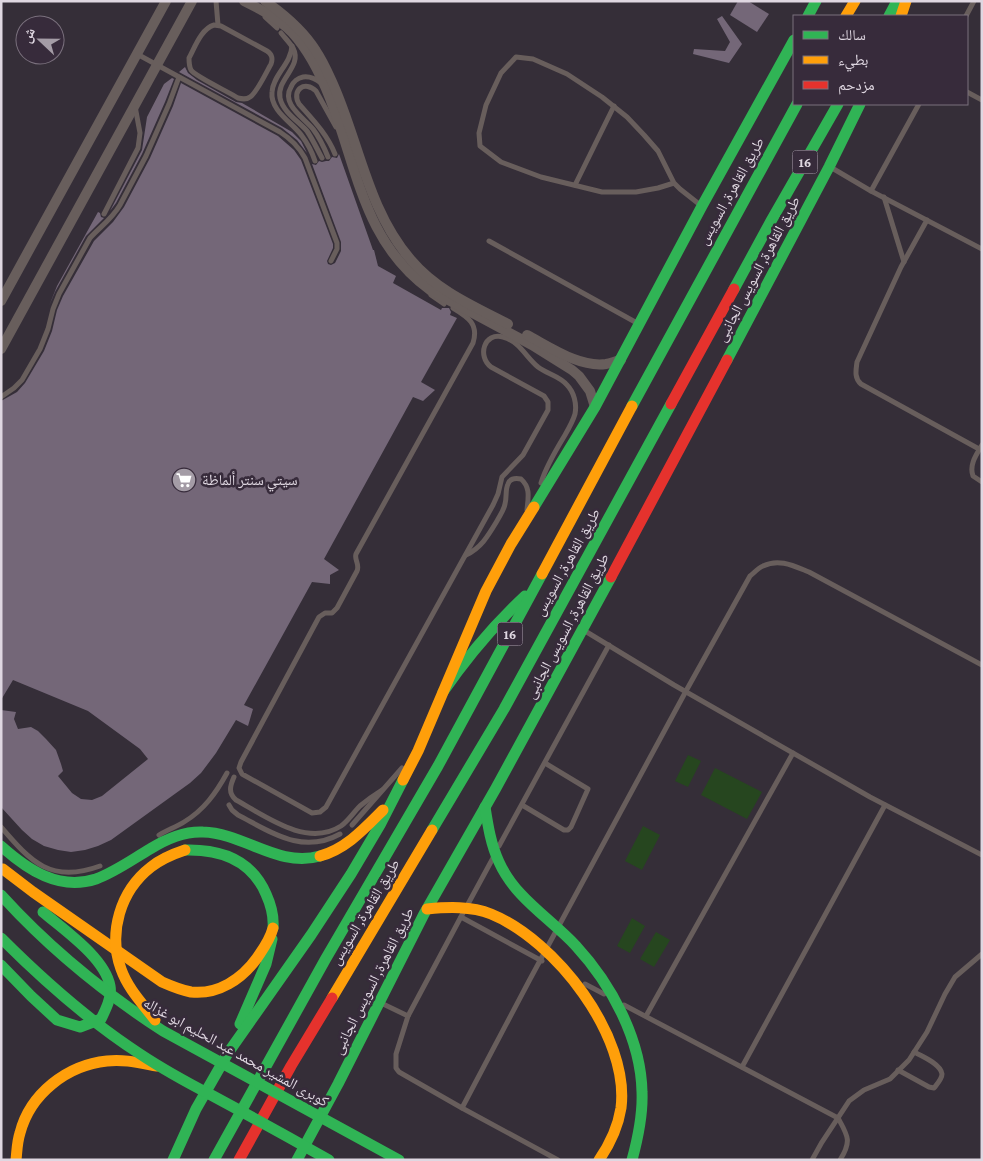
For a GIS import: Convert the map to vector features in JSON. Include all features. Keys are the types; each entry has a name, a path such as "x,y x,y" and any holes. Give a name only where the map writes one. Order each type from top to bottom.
{"main road":[{"path":"809,15 816,1"},
{"path":"847,15 855,1"},
{"path":"890,15 898,1"},
{"path":"901,15 906,1"},
{"name":"طريق القاهرة, السويس","path":"442,692 490,583 511,544 595,407 702,206 793,42"},
{"name":"طريق القاهرة, السويس","path":"214,1160 325,960 442,758 796,105"},
{"name":"طريق القاهرة, السويس","path":"239,1160 296,1058 504,709 771,221 837,105"},
{"name":"طريق القاهرة, السويس الجانبى","path":"297,1160 427,909 583,630 829,167 860,105"},
{"path":"173,1160 196,1109 228,1053 321,920 366,850 394,800 418,751 442,692 486,635 537,585"},
{"path":"1,846 30,870 49,879 65,883 89,882 104,876 172,837 204,831 222,834 276,856 303,860 330,853 353,839 394,800"},
{"path":"485,807 493,847 511,883 529,904 556,927 586,958 612,994 630,1028 640,1061 643,1095 641,1129 632,1160"},
{"path":"163,1031 130,987 120,968 116,947 118,914 132,885 156,862 186,850 196,849 217,852 246,866 260,882 266,893 271,910 273,927 266,964 228,1053"},
{"path":"2,868 162,982 180,990 199,993 227,986 256,961 273,927"},
{"path":"1,965 57,1020 80,1027 101,1018 105,1012 110,987 104,972 96,960 81,944 36,906 2,868"},
{"name":"كوبرى المشير محمد عبد الحليم ابو غزاله","path":"1,895 74,966 117,1001 163,1031 399,1160"},
{"path":"427,909 466,908 479,910 503,919 543,947 580,988 591,1005 608,1040 620,1077 621,1101 618,1120 612,1138 599,1160"},
{"path":"1,938 48,984 118,1039 162,1068 329,1160"},
{"path":"16,1160 18,1138 26,1116 39,1096 59,1078 83,1066 109,1061 136,1061 162,1068"}],"street":[{"path":"1,301 166,1"},
{"path":"1,349 192,1"},
{"path":"265,1 283,14 301,31 323,62 344,108 377,204 401,248 422,272 460,299 576,360 599,365 621,360"},
{"path":"245,2 277,20 296,38 311,58 326,86 364,201 375,226 399,262 430,290 532,345 572,370 590,390 595,407"}],"lane":[{"path":"216,1 218,25"},
{"path":"967,15 974,1"},
{"path":"245,2 277,28"},
{"path":"218,25 266,50 271,55 271,64 254,94 248,99 238,98 196,74 190,68 189,58 204,31 210,26 218,25"},
{"path":"281,33 295,50 296,60 282,83 280,99 286,110 311,138 322,158"},
{"path":"292,46 289,60 273,86 272,100 278,111 303,137 315,161"},
{"path":"137,54 280,132 297,146 305,158 337,243 337,249 331,261"},
{"path":"674,183 636,192 602,192 541,177 501,162 480,146 479,133 486,106 501,73 516,57 533,59 567,74 602,97 627,117 644,134 658,151 674,183 702,206"},
{"path":"1,396 14,388 22,380 40,349 63,286 90,238 109,220 120,205 166,113 179,77"},
{"path":"326,86 315,79 303,77 293,83 288,93 288,99 293,108 318,137 328,157"},
{"path":"335,154 322,130 298,104 296,94 299,90 303,87 313,87 344,138"},
{"path":"968,93 982,100"},
{"path":"871,190 918,105"},
{"path":"104,214 138,148 140,133 135,106"},
{"path":"575,185 614,106"},
{"path":"829,167 982,249"},
{"path":"884,197 904,262"},
{"path":"927,220 904,262 857,362 857,379 861,384 981,447 973,463 972,473 982,482"},
{"path":"489,241 640,324"},
{"path":"419,282 427,292 444,304"},
{"path":"453,308 466,317 474,328 475,336 471,347 356,554 357,571 338,606 335,611 325,613 319,618 241,762 239,768 242,774 312,813 323,810 496,500 502,478 523,455 548,410 548,402 544,396 491,367 486,362 483,355 484,347 494,337 502,337 517,344 538,367 563,381 573,392 576,406 572,420 543,475 540,498"},
{"path":"465,556 479,548 489,535 504,509 507,485 514,478 521,479 527,487 525,521"},
{"path":"462,1108 750,576 762,566 776,562 788,564 809,572 982,665"},
{"path":"583,630 686,692 885,805 982,855"},
{"path":"558,1160 399,1072 396,1068 396,1054 408,1016 609,645"},
{"path":"352,825 418,751"},
{"path":"646,1016 793,753"},
{"path":"522,805 564,830 568,830 571,827 588,789 544,763"},
{"path":"155,837 184,822 198,812 211,799 227,773"},
{"path":"234,777 230,790 236,800 284,827 300,832 315,833 329,831 342,825 366,800 382,790"},
{"path":"229,805 238,814 278,836 297,842 323,842 340,834"},
{"path":"742,1067 885,805"},
{"path":"1,827 24,853 45,867 54,870 82,872 100,866"},
{"path":"128,862 145,845"},
{"path":"461,917 838,1118 848,1139 847,1146 840,1160"},
{"path":"812,1160 849,1101 864,1090 890,1079 909,1060 927,1032 955,977 982,954"},
{"path":"379,1002 408,1016"},
{"path":"898,1070 934,1088 940,1081 942,1072 931,1061 914,1052"}],"green space":[{"path":"688,755 701,761 688,787 675,781"},
{"path":"715,768 762,792 747,819 701,795"},
{"path":"643,826 660,835 642,870 625,861"},
{"path":"632,918 645,926 630,953 617,946"},
{"path":"656,932 670,940 654,967 640,959"}],"building":[{"path":"738,1 748,1 769,14 757,32 730,15"},
{"path":"722,16 742,44 729,63 693,54 694,49 725,51 730,42 717,19"},
{"path":"185,67 188,73 197,80 292,132 301,141 307,153 297,140 282,128 179,72"},
{"path":"172,78 174,79 165,102 142,154 110,211 142,150 147,117 164,84"},
{"name":"سيتي سنتر ألماظة","path":"181,83 278,136 294,150 301,160 333,244 327,261 331,265 335,263 341,251 341,242 312,164 316,165 319,161 329,161 332,157 337,158 339,154 378,266 396,276 393,283 441,310 442,308 449,308 450,315 457,318 421,382 435,390 423,401 413,397 324,559 339,570 330,575 330,584 312,582 244,705 253,709 248,726 236,720 201,773 111,840 85,850 71,852 44,846 32,839 1,807 1,710 16,712 14,719 18,729 31,727 38,731 56,750 63,771 58,776 72,793 81,799 92,800 102,796 148,759 140,749 88,711 13,680 1,700 1,401 17,392 25,383 44,351 63,296 94,241 113,222 124,207 150,158"},
{"path":"98,212 104,218 86,236 49,306 57,286"}],"traffic: fast":[{"path":"809,15 816,1"},
{"path":"890,15 897,1"},
{"path":"534,507 595,407 702,206 793,42"},
{"path":"632,406 796,105"},
{"path":"734,289 837,105"},
{"path":"727,360 829,167 860,105"},
{"path":"432,830 504,709 671,404"},
{"path":"214,1160 325,960 438,766 542,574"},
{"path":"297,1160 338,1084 424,914 496,788 611,577"},
{"path":"443,692 481,642 525,596"},
{"path":"173,1160 196,1109 228,1053 311,935 351,874 380,825 403,780"},
{"path":"485,807 494,849 506,875 524,897 566,936 589,961 601,977 622,1013 636,1052 642,1092 640,1127 632,1160"},
{"path":"1,846 33,870 45,876 69,882 96,879 117,869 156,845 182,834 196,832 218,834 275,854 290,857 320,856"},
{"path":"185,850 222,854 243,864 260,882 266,894 273,915 273,928"},
{"path":"1,895 38,933 98,985 163,1031 399,1160"},
{"path":"1,965 57,1020 80,1027 101,1019 107,1007 110,994 107,976 92,955 43,912"},
{"path":"1,938 68,1000 103,1028 149,1060 329,1160"},
{"path":"240,1024 266,964 272,939"}],"traffic: slow":[{"path":"847,15 855,1"},
{"path":"901,15 906,1"},
{"path":"542,574 632,406"},
{"path":"403,780 418,751 486,591 511,544 534,507"},
{"path":"320,856 338,849 362,831 383,810"},
{"path":"332,998 432,830"},
{"path":"155,1020 136,996 121,969 117,955 117,927 124,900 140,877 159,862 185,850"},
{"path":"3,869 162,982 191,992 211,991 237,979 257,958 273,928"},
{"path":"427,909 467,908 483,911 515,927 540,945 563,968 583,994 601,1022 613,1051 621,1080 621,1108 618,1122 610,1142 599,1160"},
{"path":"16,1160 20,1133 32,1106 41,1094 65,1075 78,1068 107,1061 126,1061 157,1066"}],"traffic: jam":[{"path":"671,404 734,289"},
{"path":"611,577 727,360"},
{"path":"239,1160 291,1066 332,998"}],"place":[{"name":"سيتي سنتر ألماظة","path":"184,480"}]}
